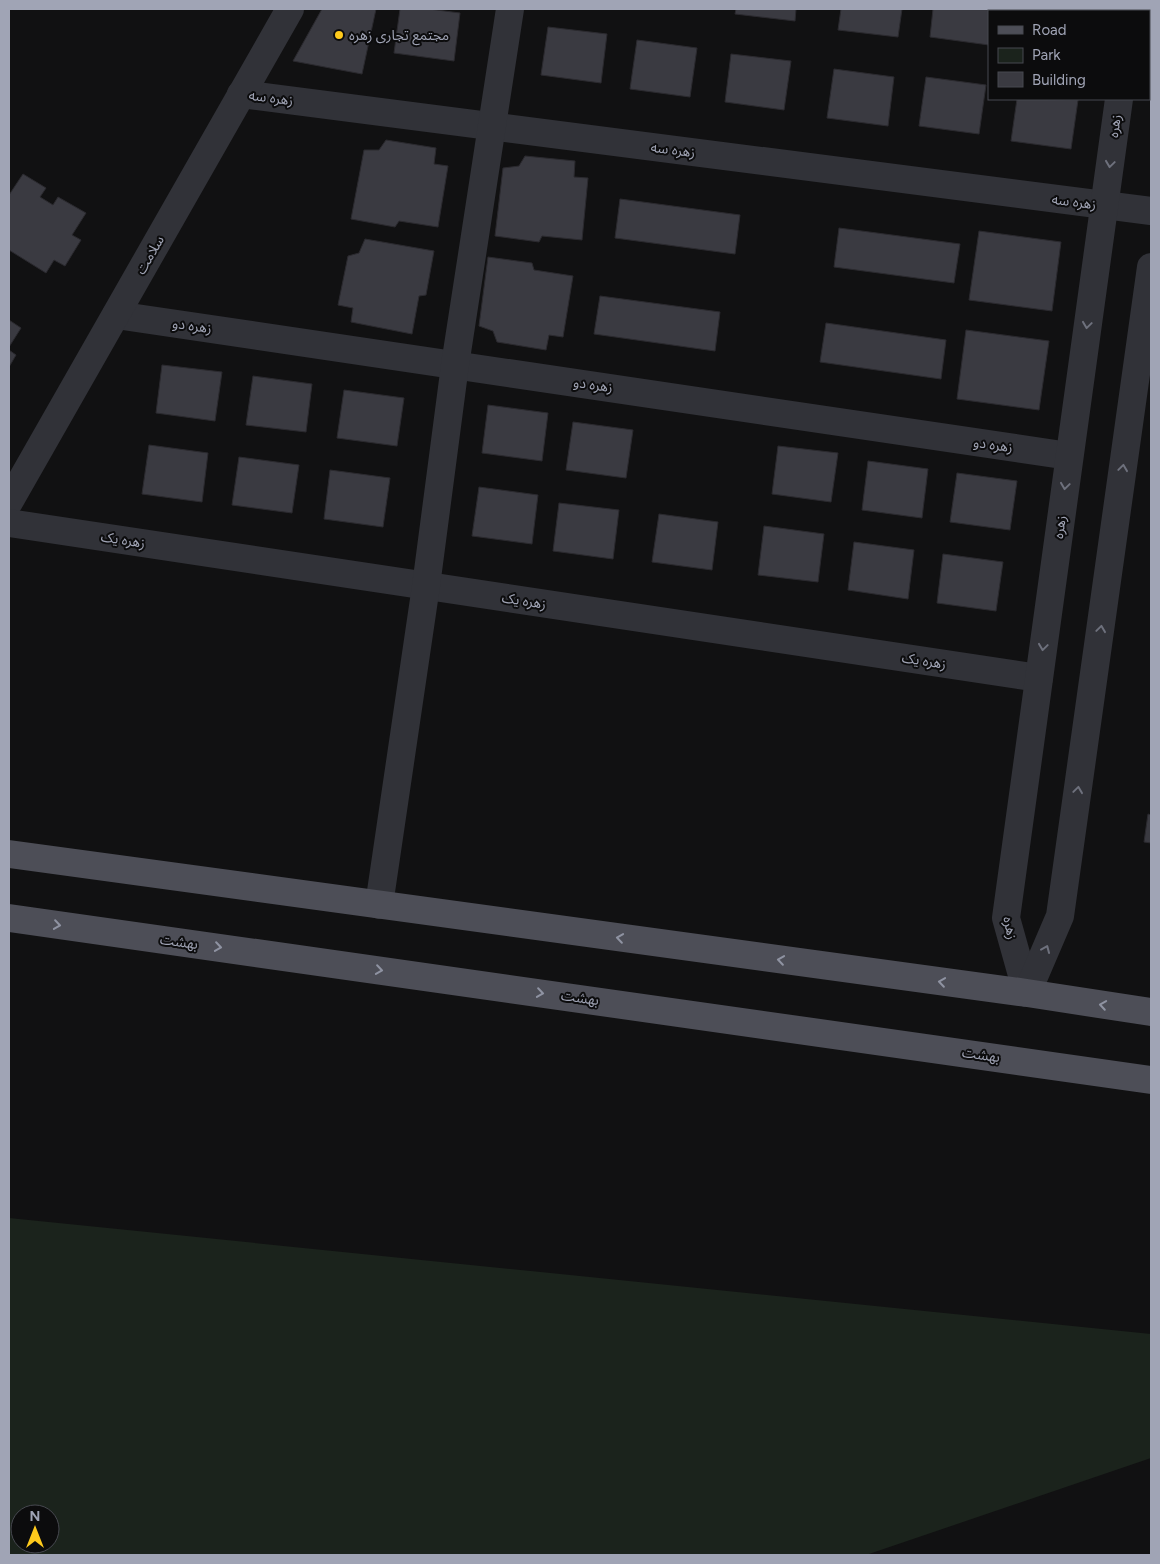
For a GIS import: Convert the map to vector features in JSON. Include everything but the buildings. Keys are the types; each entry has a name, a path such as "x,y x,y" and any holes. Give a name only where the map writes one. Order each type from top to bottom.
{"main road":[{"path":"9,854 1151,1012"},
{"name":"بهشت","path":"9,918 1151,1080"}],"street":[{"name":"سلامت","path":"9,502 290,9"},
{"path":"379,904 426,586 455,365 510,9"},
{"name":"زهره سه","path":"242,94 1151,211"},
{"name":"زهره","path":"1027,994 1006,918 1119,100"},
{"path":"1027,994 1060,916 1151,266"},
{"name":"زهره دو","path":"116,315 1069,456"},
{"name":"زهره یک","path":"9,523 1039,678"}],"green space":[{"path":"9,1218 1151,1334 1151,1458 866,1555 9,1555"}],"place":[{"name":"مجتمع تجاری زهره","path":"339,35"}]}
